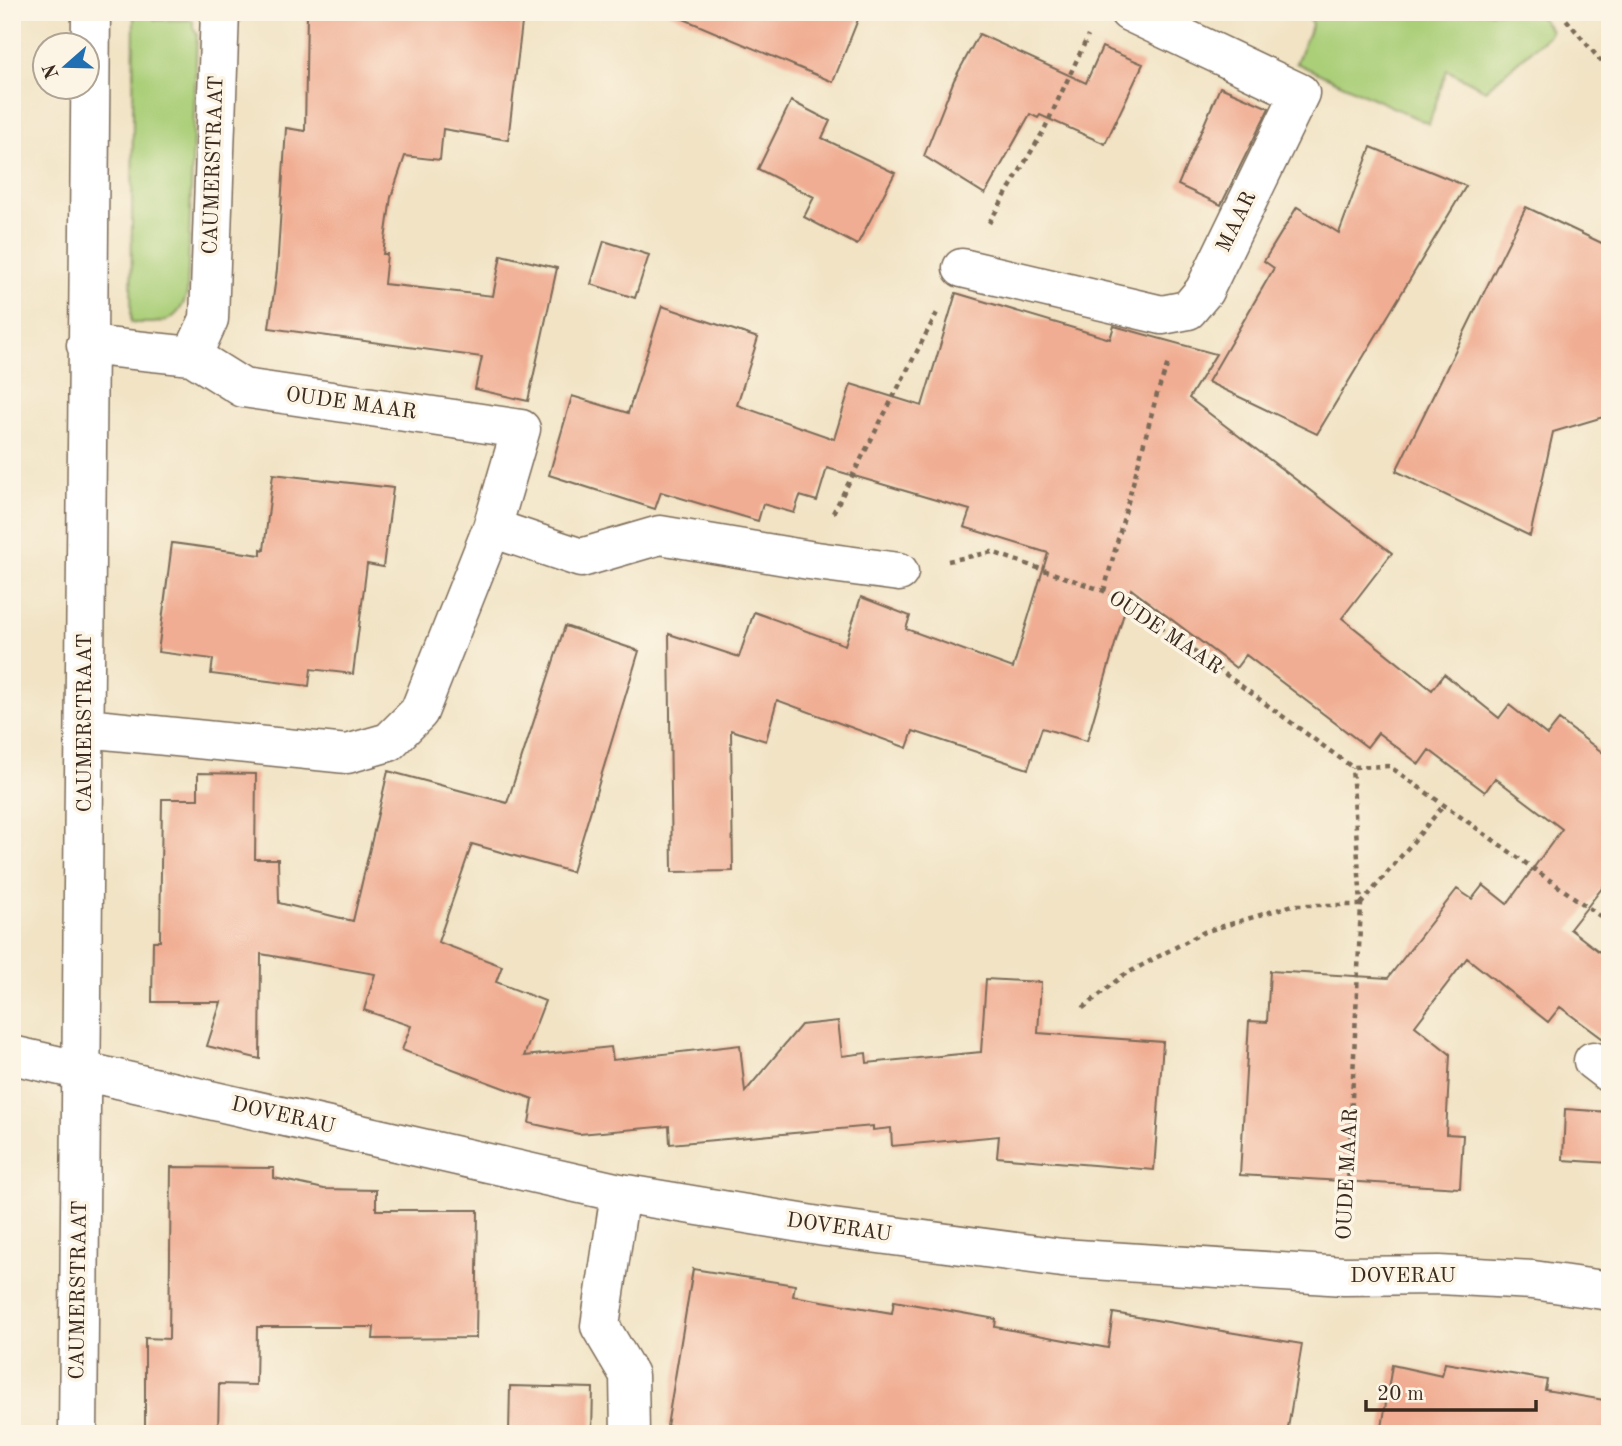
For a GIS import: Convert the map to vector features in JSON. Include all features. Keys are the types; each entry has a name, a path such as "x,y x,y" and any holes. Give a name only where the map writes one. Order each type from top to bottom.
{"street":[{"name":"CAUMERSTRAAT","path":"78,1434 91,12"},
{"name":"CAUMERSTRAAT","path":"192,356 209,319 220,12"},
{"name":"MAAR","path":"1129,12 1300,93 1204,291 1188,310"},
{"path":"962,268 1162,315 1188,310"},
{"name":"OUDE MAAR","path":"85,728 346,754 389,742 419,712 492,528 521,429 243,388 192,356 86,345"},
{"path":"492,528 581,558 660,535 900,572"},
{"name":"DOVERAU","path":"12,1055 620,1194 825,1227 1062,1258 1344,1276 1440,1275 1533,1280 1610,1291"},
{"path":"620,1194 600,1326 629,1375 630,1434"}],"path":[{"path":"1560,12 1610,72"},
{"path":"1104,591 1157,394 1188,310"},
{"name":"OUDE MAAR","path":"900,572 992,552 1104,591 1158,625 1352,767 1361,905 1344,1276"},
{"path":"1352,767 1389,766 1610,923"},
{"path":"1083,1008 1122,976 1204,932 1293,905 1361,905 1444,805"}],"green space":[{"path":"134,12 152,12 155,20 193,20 197,34 187,294 173,317 151,323 131,323"},
{"path":"1294,12 1536,12 1551,30 1549,35 1485,90 1447,70 1429,124 1296,63 1312,25 1311,20"}],"building":[{"path":"307,12 505,12 504,21 522,23 508,140 443,129 440,160 405,156 391,197 383,254 387,254 384,284 493,296 501,255 557,268 528,401 475,389 482,357 269,328 277,270 286,128 305,131"},
{"path":"667,12 861,12 833,82"},
{"path":"979,34 1086,83 1102,47 1143,64 1105,144 1040,115 1038,118 1030,114 985,194 924,156 954,80"},
{"path":"1220,87 1269,108 1221,205 1178,185"},
{"path":"791,101 830,121 822,138 895,173 857,245 804,217 814,197 758,169"},
{"path":"1371,147 1466,186 1317,434 1208,382 1274,268 1264,261 1297,207 1339,233"},
{"path":"1526,207 1610,247 1610,415 1553,432 1530,536 1396,471"},
{"path":"604,241 649,255 635,298 591,284"},
{"path":"956,293 1110,339 1114,326 1216,354 1189,398 1392,553 1342,618 1432,690 1444,674 1499,718 1509,705 1547,735 1559,720 1610,758 1610,878 1570,929 1610,960 1610,1044 1560,1007 1548,1022 1467,958 1415,1026 1450,1054 1446,1134 1463,1135 1460,1188 1240,1175 1249,1021 1267,1022 1270,971 1388,978 1457,889 1472,899 1483,885 1507,904 1562,829 1495,778 1485,792 1429,750 1419,764 1378,733 1367,747 1246,655 1236,668 1131,589 1087,741 1042,728 1028,769 913,731 907,748 777,700 766,741 731,730 733,871 672,872 669,634 739,657 754,612 845,645 861,597 910,616 906,629 1013,668 1048,553 964,527 970,510 827,468 817,501 800,496 794,513 763,504 758,521 661,492 655,509 549,475 572,396 628,413 662,306 758,338 737,405 834,439 851,384 922,406"},
{"path":"273,474 393,488 383,567 367,564 353,674 311,669 309,686 211,674 213,659 158,652 172,543 261,555 261,549 264,550"},
{"path":"565,626 639,651 572,872 472,844 438,942 502,966 496,982 545,1001 524,1056 611,1047 613,1060 740,1045 745,1092 801,1025 838,1021 842,1056 866,1053 867,1063 981,1052 986,979 1041,982 1038,1033 1163,1042 1154,1170 997,1157 999,1136 892,1146 891,1128 873,1130 873,1126 670,1144 669,1126 579,1134 529,1123 533,1099 402,1050 411,1026 364,1010 375,974 261,954 260,1059 207,1046 221,1002 152,1002 153,941 160,941 162,799 198,799 198,773 256,774 255,859 278,859 279,903 353,921 388,771 507,803"},
{"path":"1565,1109 1610,1112 1610,1163 1563,1160"},
{"path":"171,1167 274,1168 274,1178 324,1189 376,1190 376,1210 478,1210 476,1338 373,1339 374,1327 257,1327 256,1385 219,1384 218,1434 145,1433 145,1338 169,1339"},
{"path":"693,1269 795,1285 793,1296 892,1313 894,1301 996,1319 995,1327 1108,1348 1113,1313 1302,1344 1287,1434 715,1434 667,1426"},
{"path":"1445,1363 1547,1380 1545,1390 1610,1401 1610,1434 1381,1434 1392,1365 1442,1376"},
{"path":"510,1386 593,1388 592,1434 509,1434"}]}
